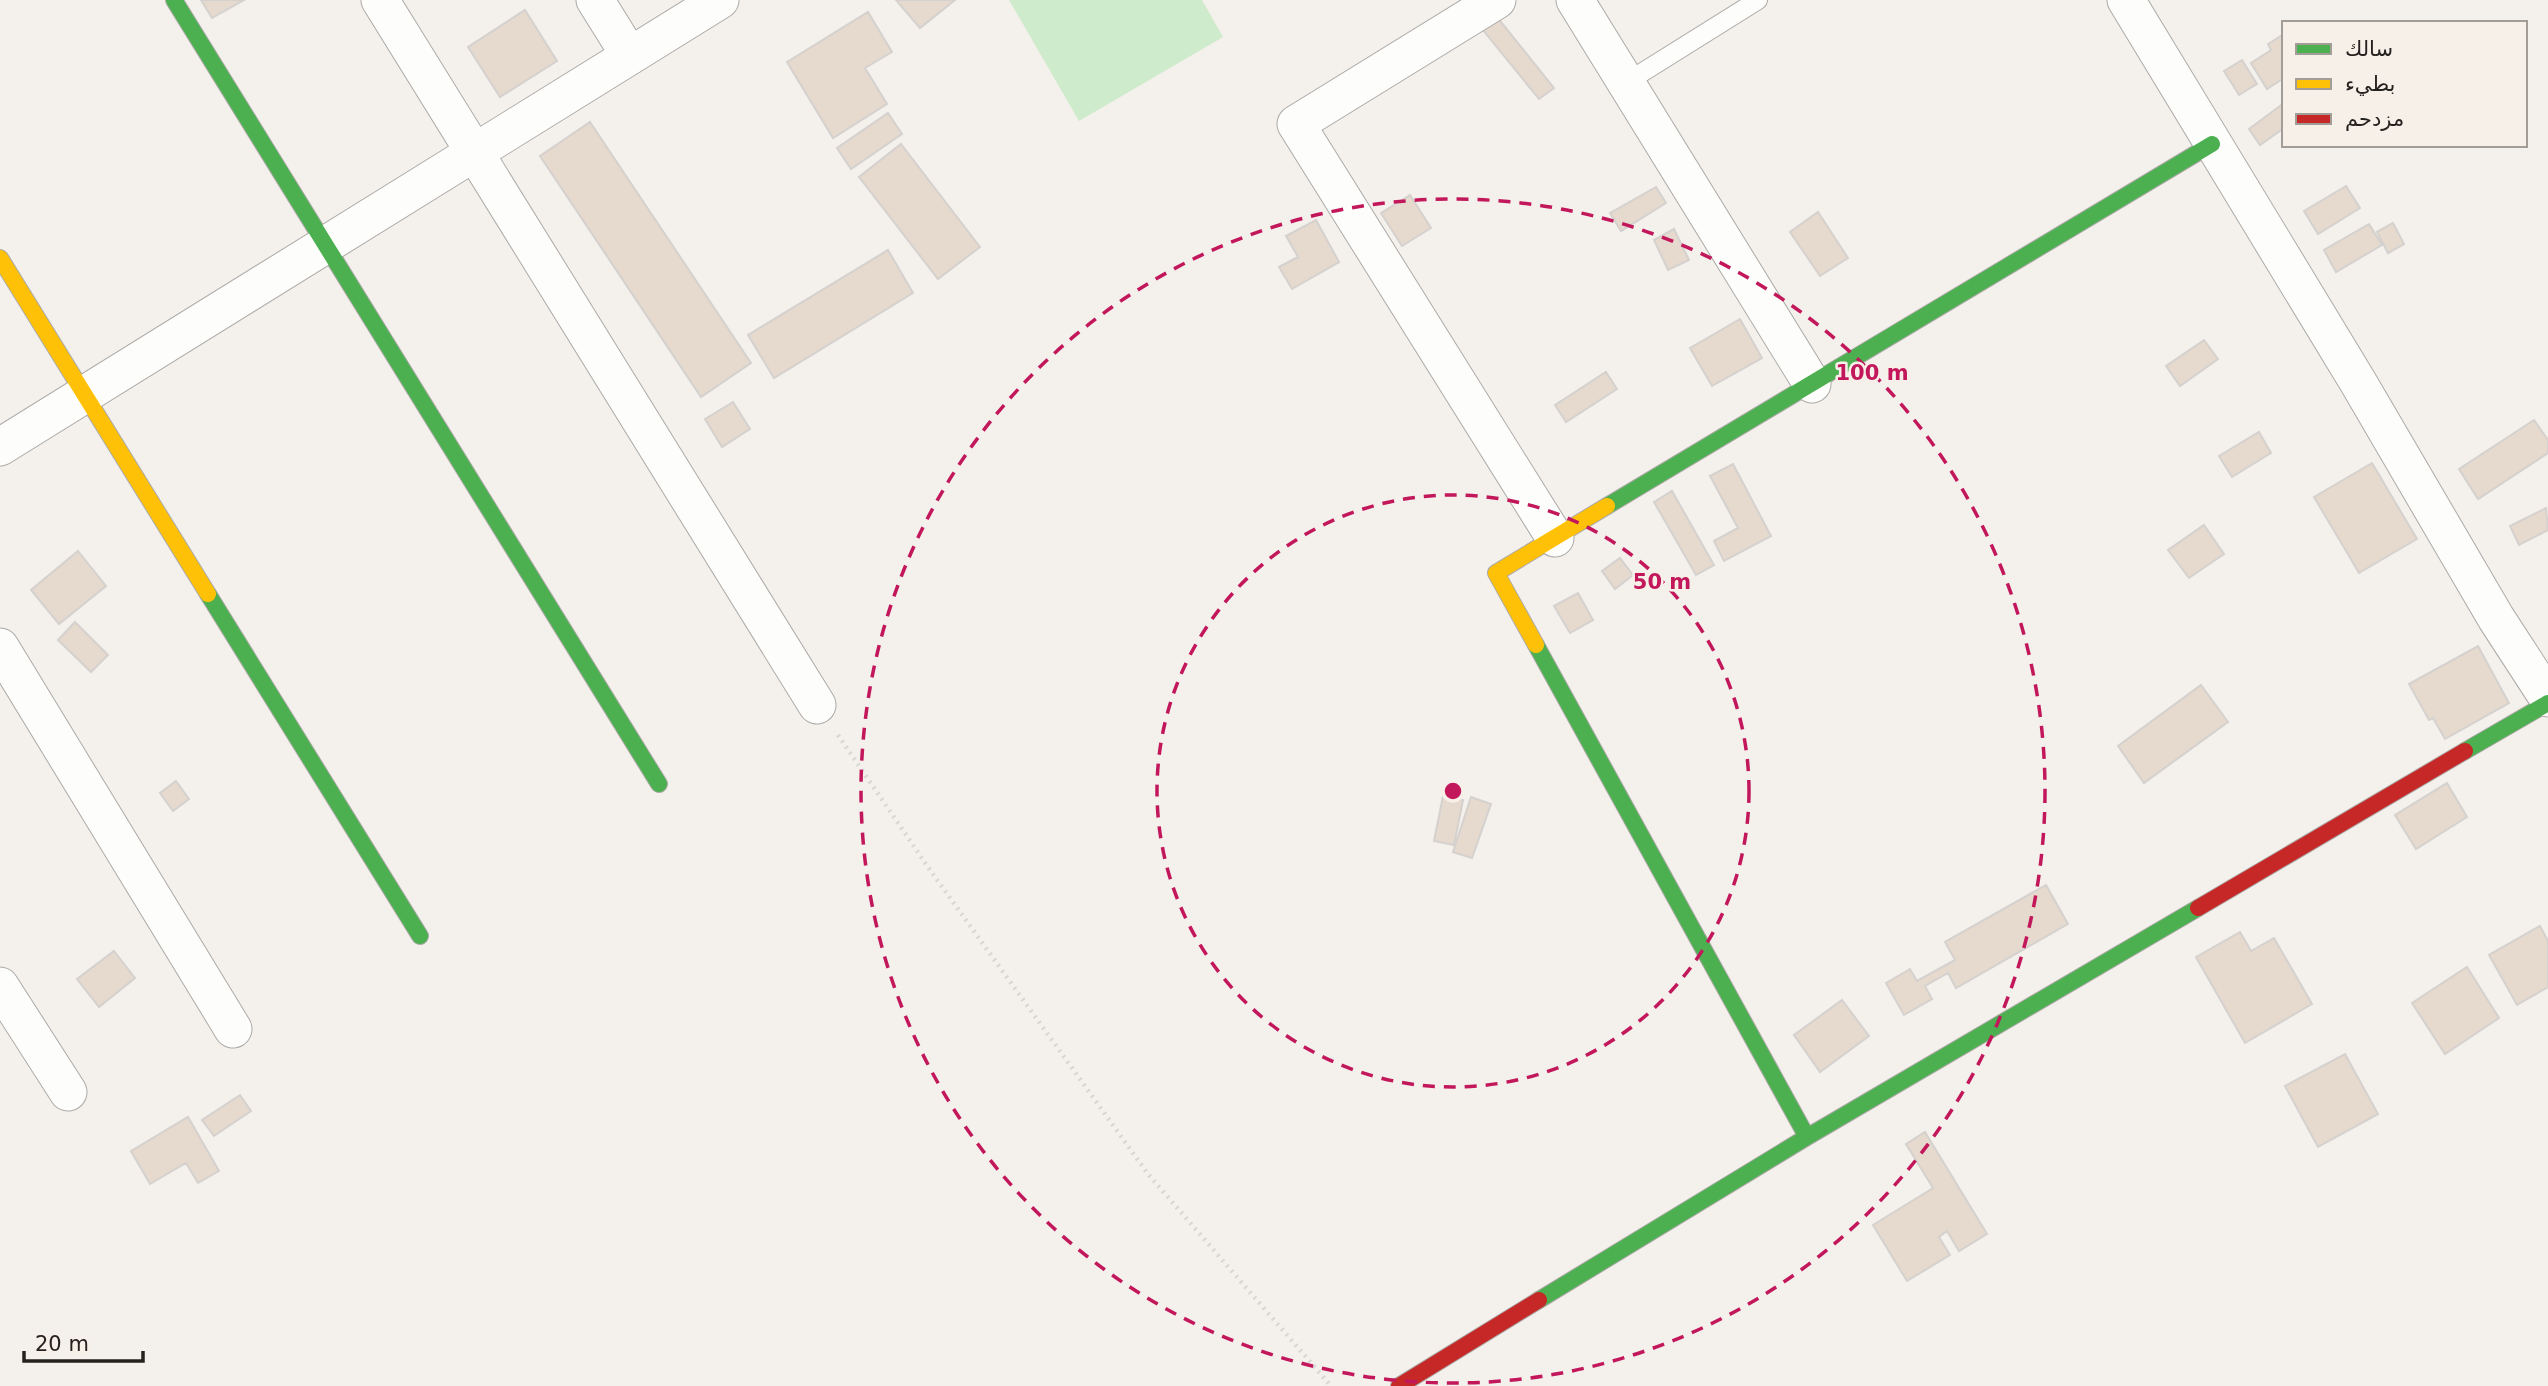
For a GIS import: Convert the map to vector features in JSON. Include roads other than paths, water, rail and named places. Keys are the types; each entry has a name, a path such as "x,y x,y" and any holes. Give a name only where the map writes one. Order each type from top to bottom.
{"street":[{"path":"174,0 659,784"},
{"path":"380,0 817,705"},
{"path":"595,0 629,57"},
{"path":"0,447 720,0"},
{"path":"1497,0 1296,124 1555,538"},
{"path":"1575,0 1812,384"},
{"path":"1399,1386 1807,1137 2548,701 2126,0"},
{"path":"1807,1137 1496,573 2212,144"},
{"path":"0,258 420,936"},
{"path":"0,647 233,1029"},
{"path":"0,986 68,1092"}],"lane":[{"path":"1627,82 1758,0"}]}
